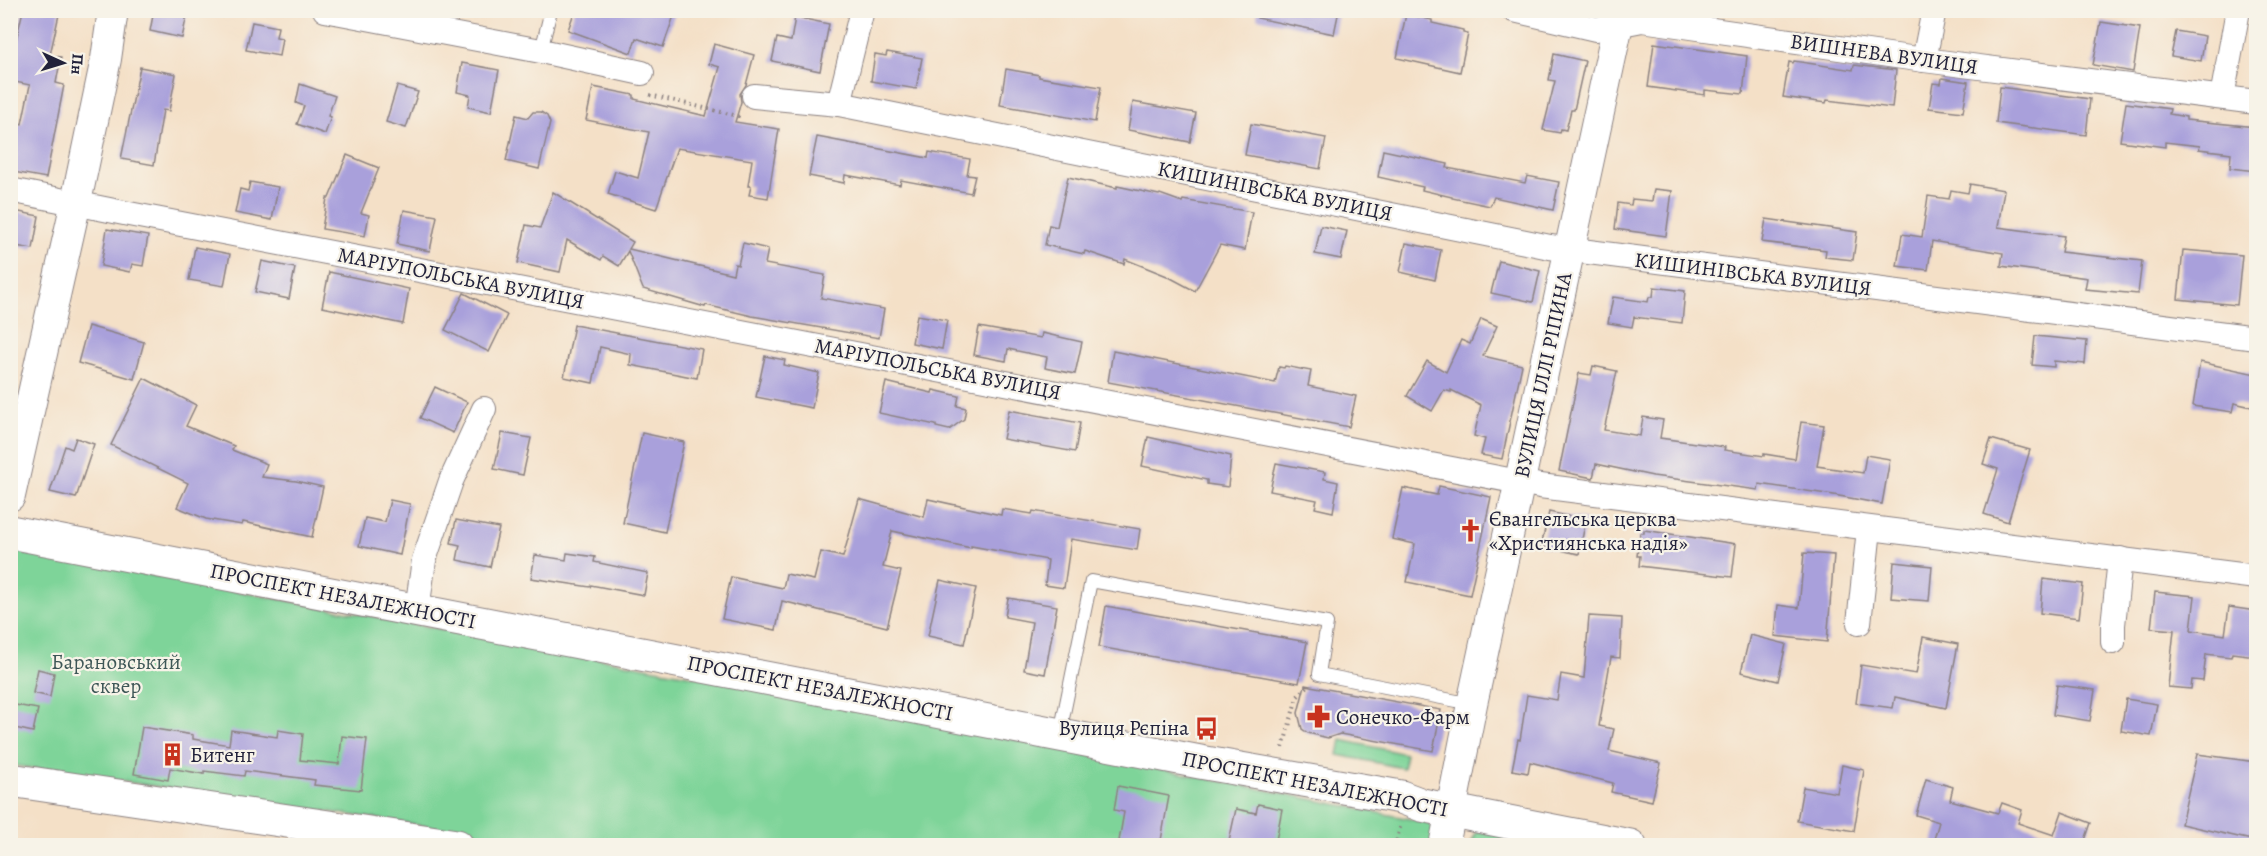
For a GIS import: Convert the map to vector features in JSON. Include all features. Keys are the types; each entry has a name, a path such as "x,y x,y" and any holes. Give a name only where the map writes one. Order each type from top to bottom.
{"main road":[{"name":"ПРОСПЕКТ НЕЗАЛЕЖНОСТІ","path":"10,532 1059,735 1401,797 1422,805 1630,846"},
{"path":"10,780 457,846"}],"street":[{"path":"10,496 76,202 106,59 113,10"},
{"path":"325,10 541,51 642,73"},
{"path":"839,104 862,10"},
{"name":"ВИШНЕВА ВУЛИЦЯ","path":"1514,10 1596,28 1619,17 1924,60 2256,102"},
{"path":"1924,60 1934,10"},
{"path":"2222,97 2238,10"},
{"name":"ВУЛИЦЯ ІЛЛІ РІПИНА","path":"1444,846 1472,704 1619,17"},
{"name":"КИШИНІВСЬКА ВУЛИЦЯ","path":"754,96 839,104 1569,250 2256,338"},
{"name":"МАРІУПОЛЬСЬКА ВУЛИЦЯ","path":"10,190 1520,481 1869,529 2256,577"},
{"path":"417,610 424,560 451,481 484,409"},
{"path":"1859,623 1869,529"},
{"path":"2114,642 2112,625 2120,559"}],"lane":[{"path":"541,51 551,10"},
{"path":"1059,735 1091,581 1327,623 1319,674 1472,704"}],"path":[{"path":"642,73 647,94 738,116 754,96"},
{"path":"1283,748 1298,697 1319,674"},
{"path":"1395,846 1403,818"}],"green space":[{"name":"Барановський сквер","path":"10,549 726,682 1430,823 1436,825 1438,846 543,845 11,765"},
{"path":"1341,740 1406,754 1403,768 1338,755"},
{"path":"1477,831 1582,846 1470,846"}],"building":[{"path":"23,10 60,10 50,55 61,57 56,83 64,85 46,178 13,172 16,154 10,153 10,122 22,124 30,85 10,81 10,44 15,45"},
{"path":"154,10 188,10 182,38 150,31"},
{"path":"575,10 676,10 663,47 636,38 631,53 568,30"},
{"path":"1258,10 1339,10 1334,34 1257,18"},
{"path":"1406,14 1463,30 1463,33 1468,34 1460,72 1397,58"},
{"path":"795,17 829,24 820,71 772,61 777,38 791,41"},
{"path":"252,22 278,27 276,37 282,38 279,56 246,50"},
{"path":"2101,22 2140,28 2133,72 2093,65"},
{"path":"2176,31 2205,36 2201,61 2171,56"},
{"path":"1654,43 1747,56 1743,94 1705,90 1705,95 1648,87"},
{"path":"714,44 754,55 746,85 740,94 741,102 735,122 779,129 768,198 749,195 752,160 677,148 656,209 608,194 615,171 638,178 649,132 586,120 593,87 634,95 634,99 706,116 720,67 709,64"},
{"path":"887,52 922,58 916,89 871,81 875,54 886,56"},
{"path":"1554,54 1585,61 1574,110 1571,110 1566,130 1561,129 1560,133 1543,130 1555,81 1549,80"},
{"path":"1789,62 1853,70 1854,65 1896,70 1892,108 1783,97"},
{"path":"462,63 499,70 491,112 468,107 470,95 457,92"},
{"path":"140,67 176,74 169,111 163,110 154,165 121,159"},
{"path":"1006,69 1101,87 1095,122 1000,105"},
{"path":"1942,78 1968,82 1963,112 1929,108 1933,83 1941,84"},
{"path":"300,84 335,96 325,134 297,124 304,106 296,103"},
{"path":"397,86 418,92 406,128 386,122"},
{"path":"2000,87 2090,99 2086,135 1996,123"},
{"path":"1133,102 1196,113 1190,142 1128,130"},
{"path":"2126,103 2170,109 2169,114 2186,117 2186,120 2256,127 2256,171 2230,168 2231,153 2199,149 2200,146 2165,142 2165,147 2120,141"},
{"path":"533,112 541,112 547,116 550,123 539,169 506,161 516,115 528,118"},
{"path":"1251,124 1326,138 1320,169 1245,155"},
{"path":"817,137 928,158 929,152 970,159 967,175 975,176 971,193 901,180 900,185 845,175 844,183 809,176"},
{"path":"1383,150 1448,164 1447,168 1525,183 1527,176 1559,182 1553,210 1494,197 1490,206 1378,177"},
{"path":"347,155 379,168 361,213 369,215 365,236 322,229 327,198 329,198"},
{"path":"1068,177 1117,188 1117,186 1160,194 1182,202 1183,200 1252,212 1245,250 1220,245 1195,291 1167,276 1125,259 1124,264 1085,251 1084,254 1045,245 1049,225 1057,227"},
{"path":"250,182 278,187 272,220 235,213 240,189 248,191"},
{"path":"1970,184 2004,190 1998,227 2064,236 2061,252 2142,261 2138,294 2085,289 2087,278 2001,266 2003,253 1932,241 1928,270 1897,266 1902,234 1922,237 1928,196 1949,199 1951,190 1968,193"},
{"path":"1654,189 1672,191 1666,236 1615,229 1618,203 1631,205 1632,199 1652,201"},
{"path":"553,192 633,242 629,249 733,274 735,264 738,265 743,243 768,249 765,264 825,275 821,298 884,309 879,338 752,316 706,305 705,307 643,289 628,251 619,266 603,256 601,260 567,240 560,272 518,263 526,225 540,228"},
{"path":"10,210 39,216 33,249 10,245"},
{"path":"404,210 437,216 430,251 397,244"},
{"path":"1766,219 1857,232 1853,260 1825,257 1826,250 1762,242"},
{"path":"1321,226 1347,231 1341,259 1315,254"},
{"path":"107,229 148,236 143,266 132,264 130,272 101,266"},
{"path":"1406,243 1441,250 1435,280 1400,272"},
{"path":"195,247 230,254 224,286 189,280"},
{"path":"2183,250 2242,255 2237,305 2178,299"},
{"path":"262,261 295,268 289,299 255,292"},
{"path":"1499,261 1540,271 1533,302 1491,293"},
{"path":"329,272 409,289 403,324 322,307"},
{"path":"1654,287 1685,291 1682,323 1634,317 1632,327 1608,323 1613,297 1648,302 1649,297 1653,297"},
{"path":"464,293 507,315 489,352 445,330"},
{"path":"917,315 947,320 942,349 912,343"},
{"path":"1481,319 1497,326 1483,356 1522,365 1502,459 1481,455 1485,439 1474,436 1481,405 1451,390 1451,392 1444,390 1432,411 1407,396 1427,361 1446,372 1461,340 1470,344"},
{"path":"574,325 702,349 697,378 630,365 631,354 600,347 593,383 564,377"},
{"path":"88,326 144,342 134,379 78,363"},
{"path":"979,327 1041,338 1042,333 1082,342 1075,374 1045,368 1047,357 1008,349 1006,361 974,355"},
{"path":"2035,336 2087,341 2085,364 2054,361 2054,367 2032,365"},
{"path":"1113,351 1275,383 1279,367 1311,371 1308,386 1356,396 1349,427 1108,382"},
{"path":"765,356 785,360 784,365 819,373 812,408 756,397"},
{"path":"2200,362 2256,374 2256,408 2234,403 2232,412 2193,406"},
{"path":"1593,366 1617,371 1604,430 1640,436 1643,417 1663,420 1660,438 1725,447 1724,450 1795,459 1801,422 1824,425 1817,466 1863,473 1866,455 1890,459 1882,504 1759,484 1758,490 1653,476 1596,464 1593,478 1559,471 1579,373 1591,375"},
{"path":"144,378 196,405 186,426 234,446 232,450 267,464 262,477 323,487 312,537 243,522 242,525 206,519 177,507 188,483 111,445"},
{"path":"886,382 932,393 933,390 959,396 957,406 966,408 964,419 949,430 879,413"},
{"path":"435,387 467,402 453,433 420,418"},
{"path":"1009,410 1080,423 1075,452 1003,439"},
{"path":"502,433 531,438 523,475 494,469"},
{"path":"642,433 684,442 665,532 623,523"},
{"path":"1148,437 1231,456 1228,487 1207,484 1207,480 1142,466"},
{"path":"76,438 94,444 76,498 50,492 65,446 72,449"},
{"path":"1991,439 2030,450 2008,522 1984,514 1998,469 1983,464"},
{"path":"1276,463 1325,472 1324,479 1338,482 1333,512 1315,508 1317,500 1270,491"},
{"path":"1439,486 1491,497 1470,595 1407,582 1415,544 1392,539 1403,488 1437,495"},
{"path":"859,499 924,517 928,499 1001,515 1002,509 1032,514 1033,511 1140,529 1137,550 1071,539 1064,588 1045,585 1048,560 971,546 971,548 892,531 883,567 901,571 887,627 782,601 776,630 722,619 731,577 783,588 786,574 814,580 821,552 843,557"},
{"path":"390,500 410,504 400,555 359,546 365,518 385,522"},
{"path":"1549,512 1586,520 1579,554 1541,546"},
{"path":"456,520 499,528 490,567 457,560 460,545 451,543"},
{"path":"1644,530 1736,544 1732,577 1639,566 1640,556 1637,556 1640,533 1644,533"},
{"path":"567,553 595,557 594,562 648,573 644,595 591,585 590,587 531,578 535,555 566,560"},
{"path":"1804,553 1834,555 1827,642 1775,636 1778,605 1799,608"},
{"path":"1894,562 1932,566 1929,601 1891,598"},
{"path":"2043,579 2083,584 2079,618 2040,613"},
{"path":"940,580 976,588 964,644 928,636"},
{"path":"2155,592 2195,596 2191,630 2225,635 2229,607 2256,611 2256,656 2232,653 2231,657 2206,654 2203,681 2192,680 2191,689 2168,687 2174,630 2151,628"},
{"path":"1008,598 1057,606 1045,674 1024,670 1032,622 1005,617"},
{"path":"1106,606 1307,642 1299,683 1099,647"},
{"path":"1589,616 1622,618 1620,658 1611,657 1599,726 1614,729 1609,751 1661,763 1652,801 1611,792 1613,783 1530,762 1528,773 1512,770 1518,739 1520,740 1527,695 1557,700 1561,674 1584,678"},
{"path":"1750,635 1786,644 1778,681 1741,672"},
{"path":"1923,637 1958,644 1946,708 1895,697 1893,708 1856,703 1861,665 1916,674"},
{"path":"38,669 54,673 50,697 33,693"},
{"path":"1305,685 1441,710 1433,751 1340,734 1328,738 1308,733 1302,729 1298,713"},
{"path":"2057,685 2095,690 2090,721 2053,715"},
{"path":"2126,699 2157,704 2151,736 2121,731"},
{"path":"10,704 38,709 33,732 10,727"},
{"path":"142,727 193,735 193,739 229,745 231,730 277,737 278,730 303,734 300,760 339,764 342,736 367,739 361,790 314,785 315,780 245,771 244,776 204,771 204,774 170,768 168,780 134,774"},
{"path":"2197,754 2256,762 2256,841 2181,824"},
{"path":"1842,765 1864,770 1854,831 1797,821 1803,787 1837,793"},
{"path":"1926,779 1953,787 1950,800 1998,813 2002,803 2022,810 2018,823 2054,835 2062,812 2091,823 2083,846 1932,846 1939,822 1916,815"},
{"path":"1118,786 1169,796 1160,846 1140,846 1119,841 1124,812 1114,810"},
{"path":"1258,804 1282,809 1275,846 1228,846 1236,809 1256,813"}],"place":[{"name":"Євангельська церква «Християнська надія»","path":"1471,531"},
{"name":"Сонечко-Фарм","path":"1318,717"},
{"name":"Вулиця Рєпіна","path":"1207,728"},
{"name":"Битенг","path":"172,755"}]}
